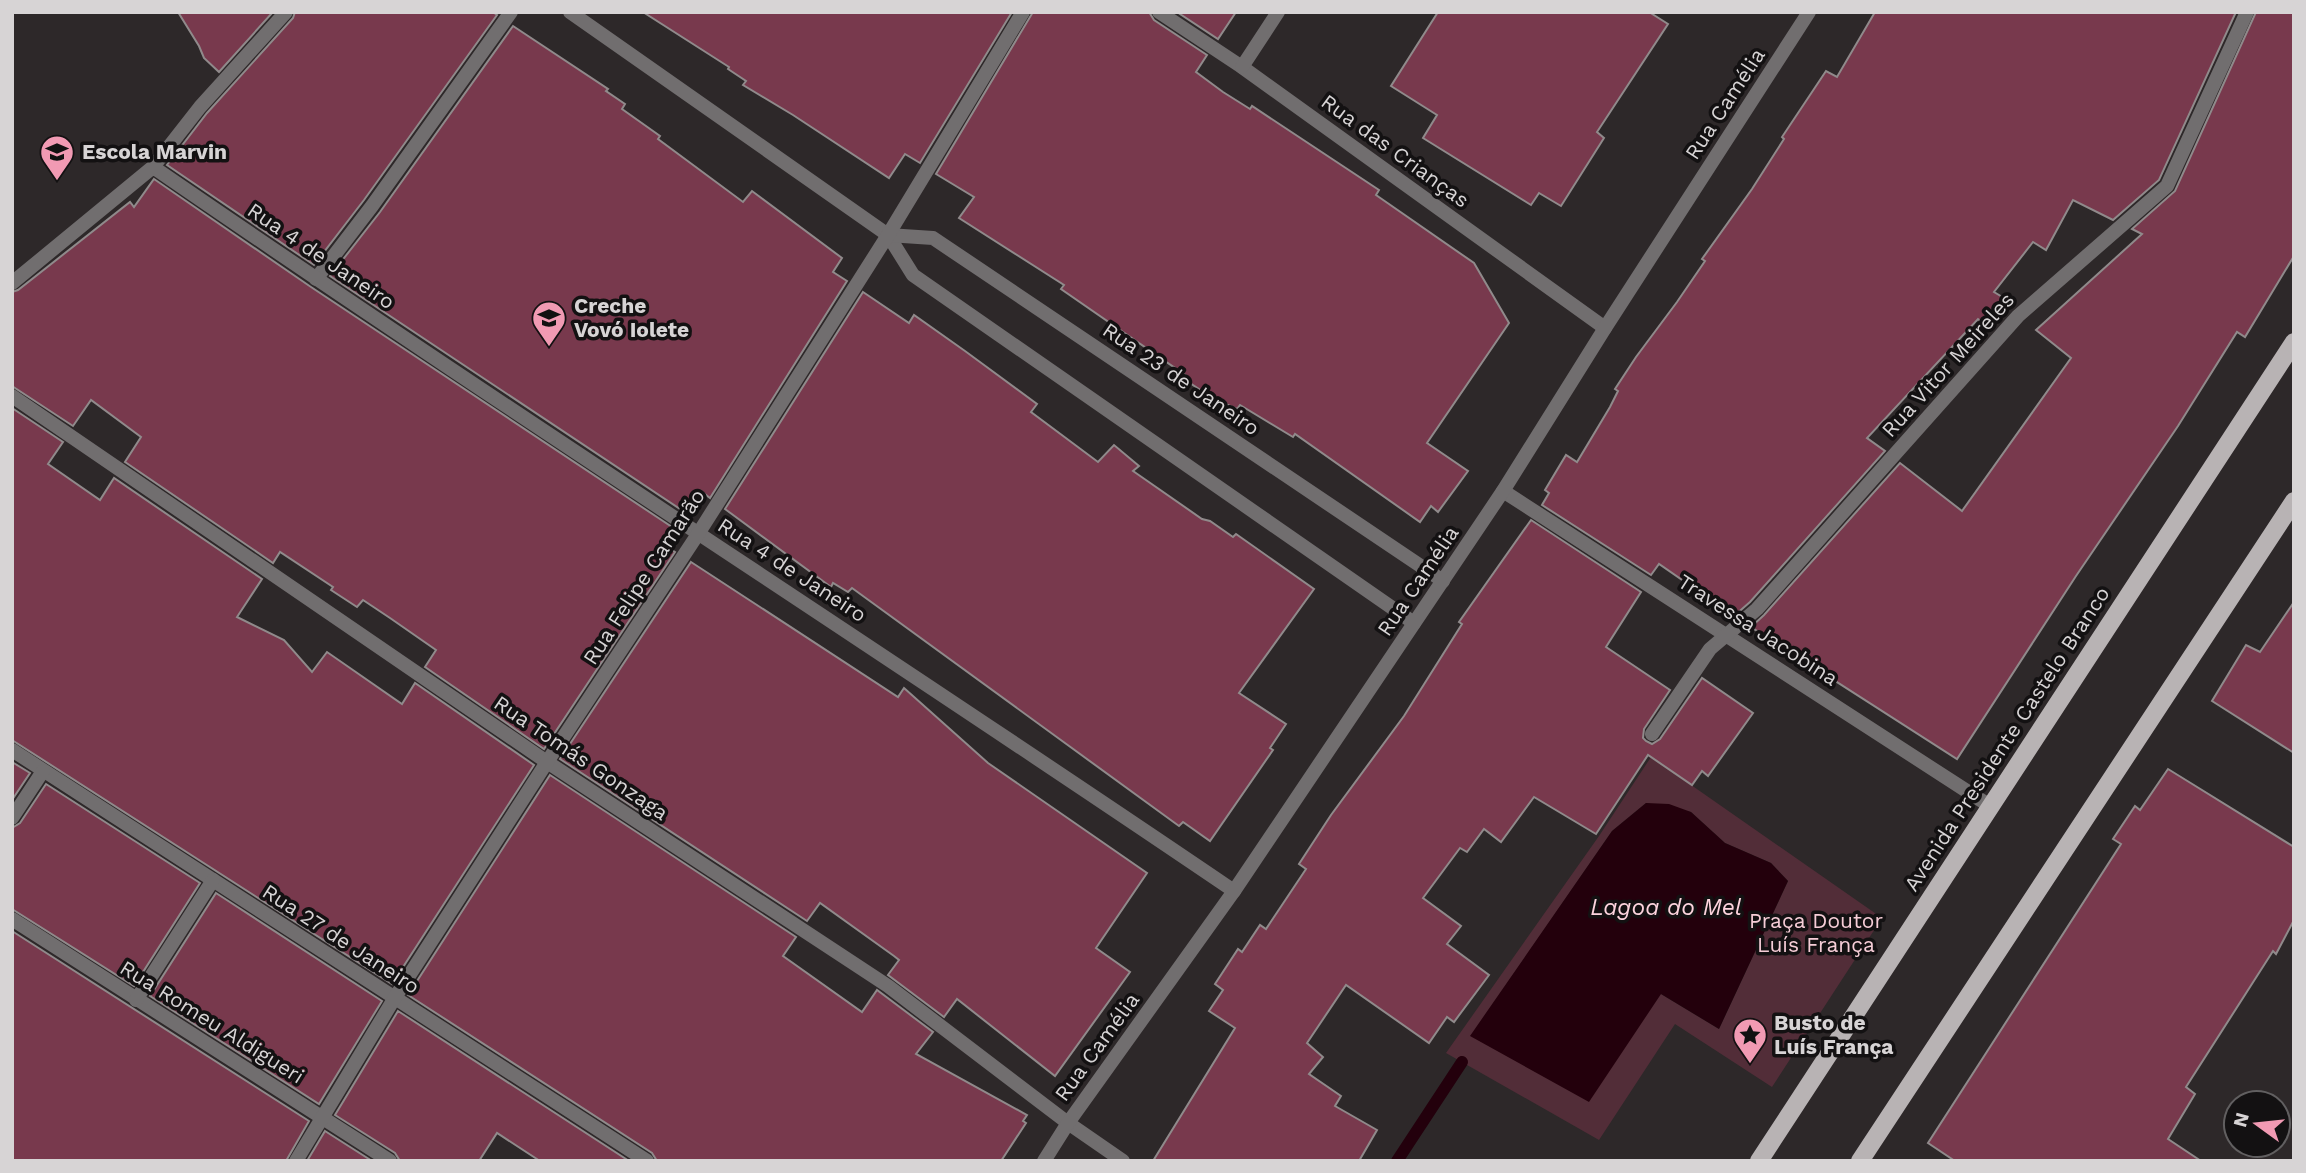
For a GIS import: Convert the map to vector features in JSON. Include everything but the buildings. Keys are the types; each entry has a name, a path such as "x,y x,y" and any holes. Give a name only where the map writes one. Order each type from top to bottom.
{"main road":[{"name":"Avenida Presidente Castelo Branco","path":"1759,1161 2294,342"},
{"path":"1860,1161 2294,501"}],"street":[{"path":"12,283 153,167 200,107 286,12"},
{"path":"316,279 372,206 511,12"},
{"path":"570,12 888,235 913,275 1415,623"},
{"name":"Rua Felipe Camarão","path":"296,1161 394,999 698,534 888,235 1023,12"},
{"name":"Rua das Crianças","path":"1159,12 1242,67 1605,328"},
{"path":"1242,67 1278,12"},
{"name":"Rua Camélia","path":"1044,1161 1068,1123 1234,891 1503,491 1809,12"},
{"name":"Rua Vitor Meireles","path":"1652,734 1710,649 1757,609 2018,316 2167,186 2247,12"},
{"name":"Rua 4 de Janeiro","path":"153,167 698,534 967,709 1234,891"},
{"name":"Rua 23 de Janeiro","path":"888,235 933,238 1443,581"},
{"name":"Rua Tomás Gonzaga","path":"12,396 547,762 888,986 1122,1161"},
{"name":"Travessa Jacobina","path":"1503,491 1990,806"},
{"name":"Rua 27 de Janeiro","path":"12,750 642,1159"},
{"path":"12,818 43,771"},
{"path":"136,1000 213,880"},
{"name":"Rua Romeu Aldigueri","path":"12,919 390,1161"}],"green space":[{"name":"Praça Doutor Luís França","path":"1651,757 1882,918 1772,1087 1675,1024 1599,1140 1446,1053 1599,836","holes":["1646,803 1691,812 1725,843 1771,863 1788,881 1719,1029 1661,994 1471,1036 1612,831"]}],"water":[{"name":"Lagoa do Mel","path":"1646,803 1669,804 1691,812 1725,843 1771,863 1788,881 1719,1029 1661,994 1589,1102 1470,1036 1612,831"}],"waterway":[{"path":"1397,1161 1462,1062"}],"place":[{"name":"Escola Marvin","path":"57,182"},
{"name":"Creche Vovó Iolete","path":"549,348"},
{"name":"Busto de Luís França","path":"1750,1065"}]}
